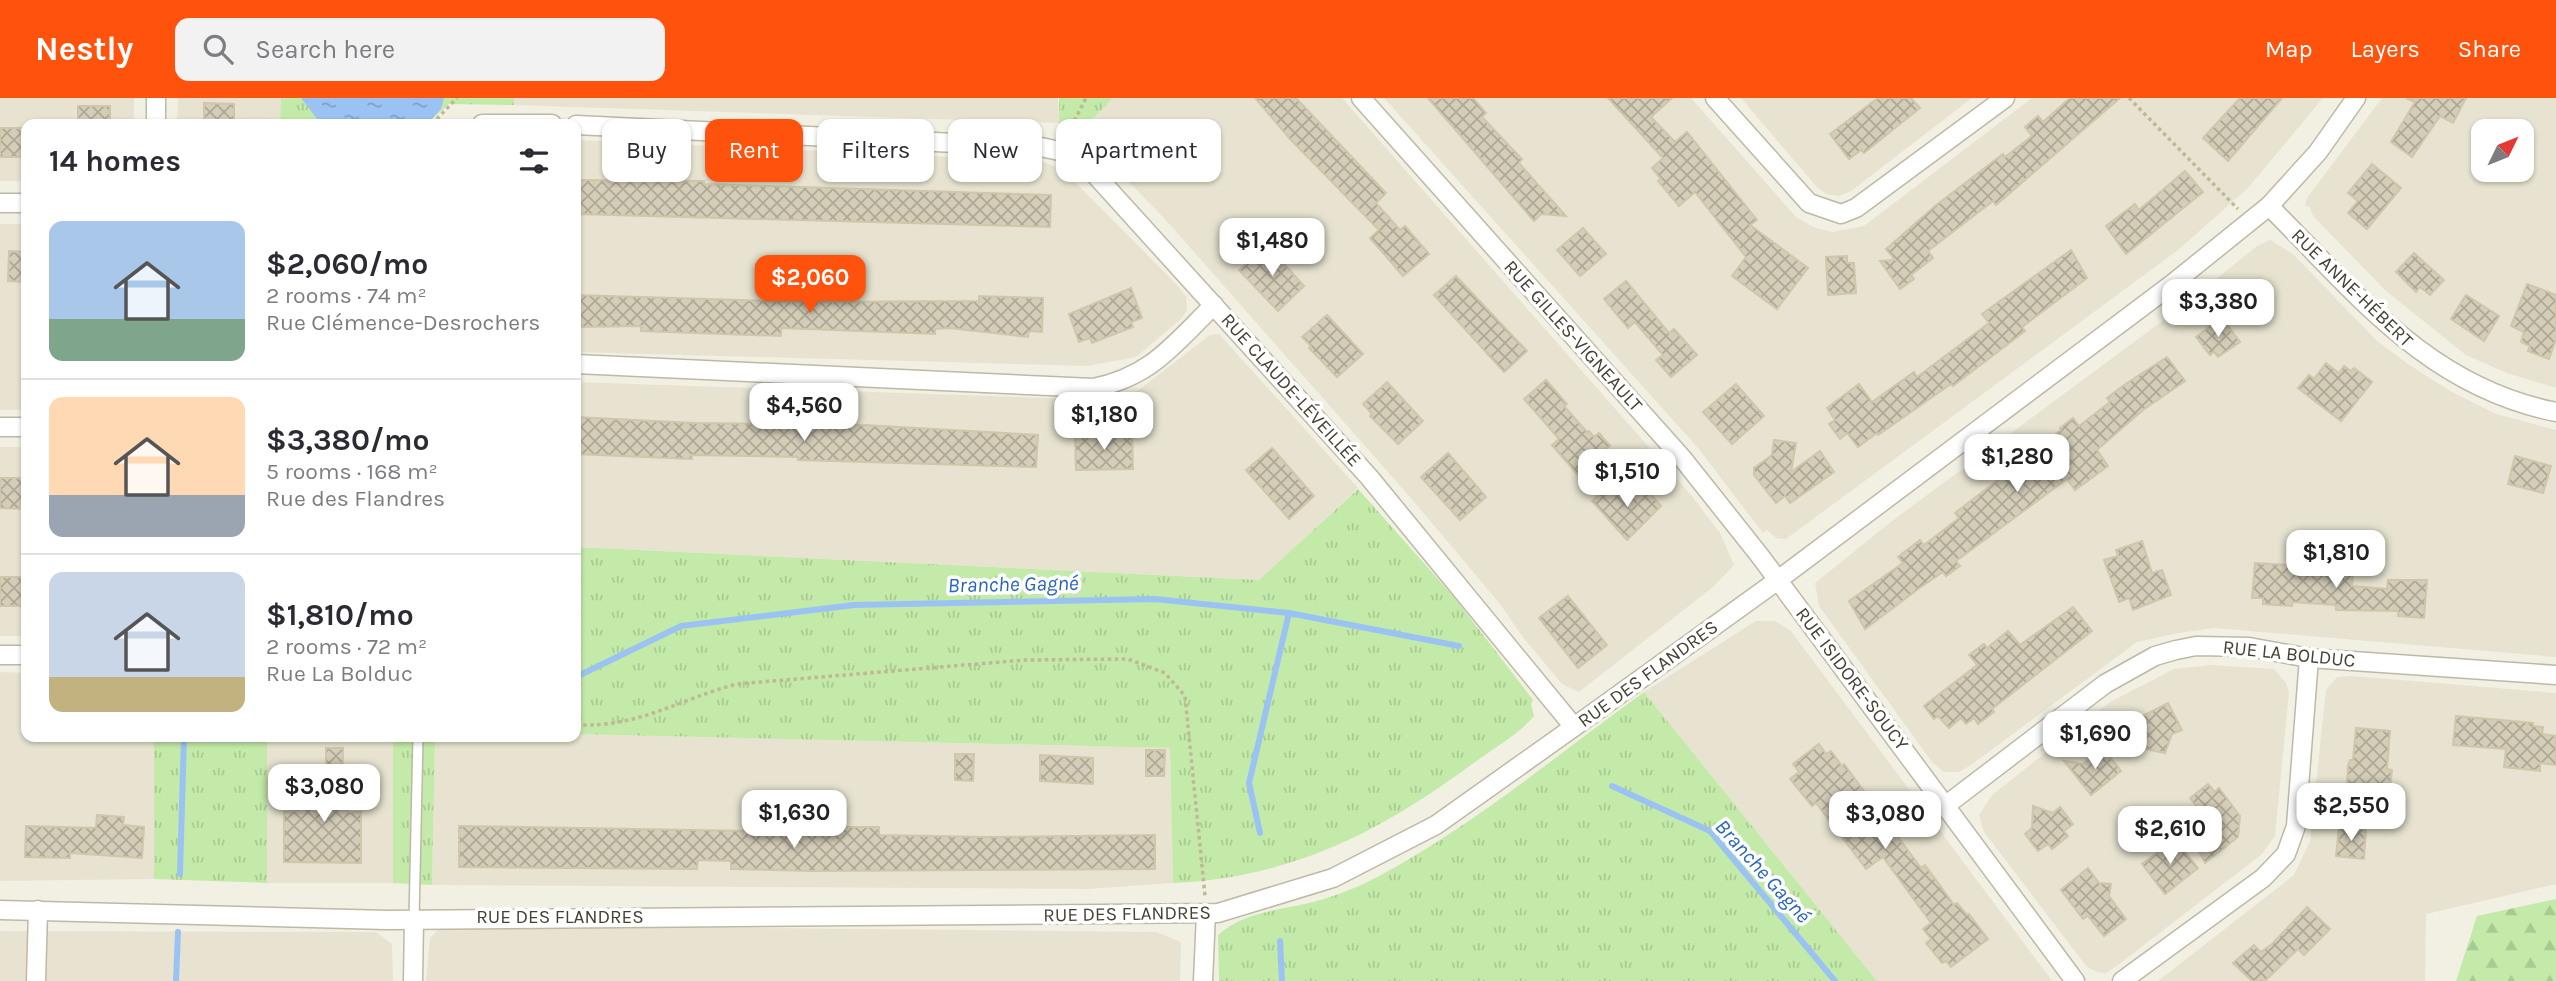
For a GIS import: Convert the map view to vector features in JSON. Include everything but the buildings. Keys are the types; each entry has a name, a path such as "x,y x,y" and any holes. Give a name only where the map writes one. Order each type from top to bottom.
{"street":[{"path":"156,98 156,119"},
{"name":"RUE GILLES-VIGNEAULT","path":"1361,98 1683,459 1778,580"},
{"path":"1715,98 1809,203 1841,214 1856,208 2005,98"},
{"name":"RUE DES FLANDRES","path":"0,910 414,919 1218,914 1333,878 1436,825 1778,580 2171,285 2269,206 2318,152 2357,98"},
{"name":"RUE CLAUDE-LÉVEILLÉE","path":"581,125 1041,147 1056,150"},
{"name":"RUE CLAUDE-LÉVEILLÉE","path":"1102,182 1369,477 1574,727"},
{"path":"0,203 21,203"},
{"name":"RUE ANNE-HÉBERT","path":"2269,206 2372,310 2424,356 2495,395 2518,404 2556,412"},
{"path":"581,364 1093,388 1122,383 1150,367 1214,305"},
{"path":"0,427 21,427"},
{"name":"RUE ISIDORE-SOUCY","path":"1778,580 2075,981"},
{"name":"RUE LA BOLDUC","path":"1945,806 2105,684 2155,656 2196,646 2249,647 2309,658 2556,675"},
{"path":"0,655 21,655"},
{"path":"2122,981 2270,872 2286,853 2296,826 2309,658"},
{"path":"36,981 38,910"},
{"path":"1203,981 1206,914"},
{"path":"413,981 414,919"}],"lane":[{"path":"414,919 418,742"}],"path":[{"path":"437,119 457,98"},
{"path":"1076,119 1086,98"},
{"path":"2129,98 2250,221"},
{"path":"581,725 608,726 646,718 706,692 737,684 1025,660 1128,659 1165,673 1185,696 1206,914"}],"shaded area":[{"path":"0,98 134,98 134,119 21,119 21,181 0,181"},
{"path":"178,98 281,98 280,119 177,119"},
{"path":"514,98 1058,98 1059,119 1056,119 1056,123 1042,122 1042,119 948,119 514,105"},
{"path":"1113,98 1342,98 1691,495 1720,533 1734,565 1713,587 1579,692 1562,684 1522,636 1500,604 1410,497 1164,218 1129,182 1221,182 1221,119 1093,119"},
{"path":"1384,98 1691,98 1796,217 1813,227 1832,232 1864,226 2032,98 2323,98 2248,188 2178,250 1786,539 1776,538 1767,530 1763,533 1698,448"},
{"path":"1741,98 1972,98 1851,191 1839,196 1826,194 1816,186"},
{"path":"2382,98 2556,98 2556,388 2507,373 2466,355 2386,291 2313,216 2310,207 2305,206 2307,198"},
{"path":"581,140 602,141 602,182 691,182 691,145 705,146 705,182 803,182 803,150 817,151 817,182 934,182 934,156 948,157 948,182 1042,182 1042,161 1056,167 1056,182 1075,182 1186,296 1187,310 1181,319 1136,357 1087,366 581,352"},
{"path":"0,224 21,224 21,410 0,410"},
{"path":"2270,240 2293,254 2377,341 2408,364 2450,391 2496,414 2556,430 2556,657 2214,628 2179,633 2137,642 1971,765 1959,772 1944,772 1932,762 1819,606 1815,583 1892,521 2184,305 2257,246"},
{"path":"1219,334 1358,488 1260,580 581,547 581,382 1103,400 1136,392 1210,335"},
{"path":"0,447 21,447 21,636 0,636"},
{"path":"1756,621 1775,621 1791,631 2052,981 1877,981 1644,692"},
{"path":"2210,665 2274,669 2286,683 2289,692 2275,836 2261,855 2118,965 2106,973 2097,972 2087,967 1984,832 1979,815 1992,795 2110,702 2174,669"},
{"path":"0,672 21,673 21,742 154,742 154,879 0,881"},
{"path":"2337,677 2556,693 2556,884 2426,914 2425,981 2158,981 2294,875 2310,841 2326,690"},
{"path":"581,734 1170,748 1173,883 1086,889 432,885 435,742 581,742"},
{"path":"267,742 393,742 393,883 267,883"},
{"path":"454,925 1156,932 1181,942 1180,981 426,981 430,938 439,929"},
{"path":"0,931 376,932 392,944 393,981 0,981"}],"green space":[{"path":"281,98 514,98 514,105 449,104 432,119 280,119"},
{"path":"1059,98 1113,98 1093,119 1059,119"},
{"path":"1358,489 1454,597 1533,700 1531,704 1534,716 1506,740 1405,810 1334,846 1297,861 1258,871 1217,879 1173,883 1170,748 581,734 581,547 1259,580"},
{"path":"1644,692 1877,981 1219,981 1218,935 1229,926 1255,915 1327,898 1381,875 1449,834"},
{"path":"154,742 267,742 267,883 154,879"},
{"path":"393,742 435,742 432,885 393,883"},
{"path":"2556,899 2556,981 2456,981 2477,916"}],"water":[{"path":"301,98 444,98 441,109 432,119 317,119"}],"waterway":[{"name":"Branche Gagné","path":"581,675 681,626 854,605 1155,599 1289,613 1459,646"},
{"path":"1260,833 1249,783 1289,613"},
{"path":"180,874 184,742"},
{"name":"Branche Gagné","path":"1612,786 1710,831 1835,981"},
{"path":"176,981 178,932"},
{"path":"1280,941 1282,981"}]}
